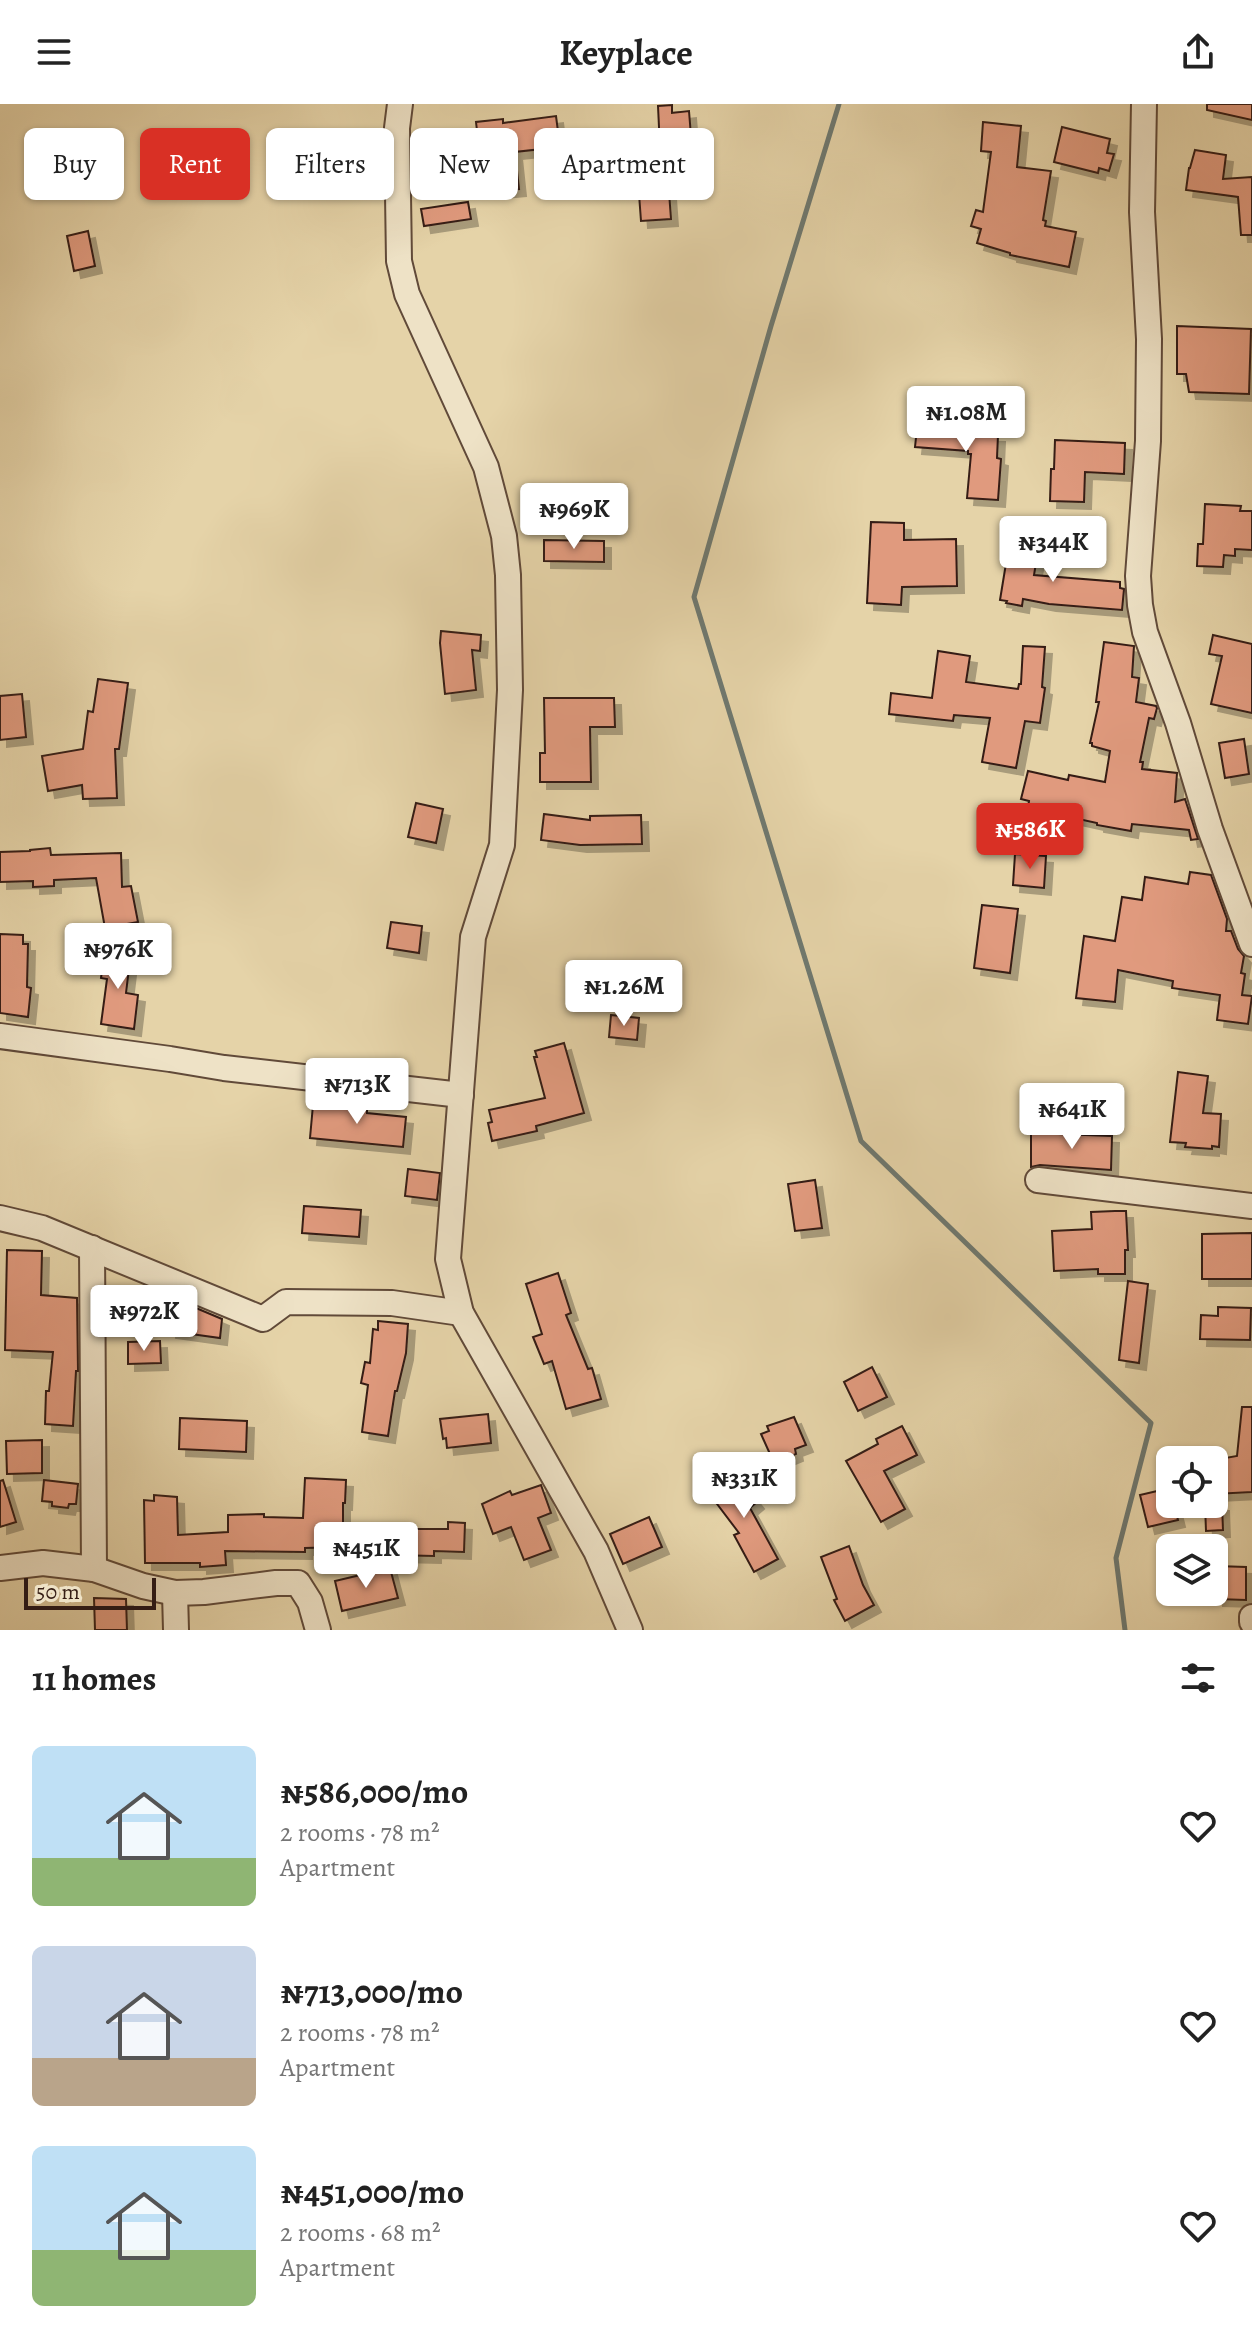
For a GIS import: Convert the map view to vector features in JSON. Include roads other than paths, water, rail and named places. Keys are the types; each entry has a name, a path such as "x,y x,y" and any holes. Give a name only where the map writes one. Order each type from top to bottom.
{"street":[{"path":"400,104 397,128 399,261 407,294 486,467 504,536 508,575 510,690 502,845 473,937 448,1259 461,1313 596,1551 630,1630"},
{"path":"1144,104 1142,212 1149,339 1149,426 1138,576 1140,605 1145,632 1178,723 1210,829 1252,944"},
{"path":"0,1036 224,1068 461,1095"},
{"path":"1038,1180 1252,1206"},
{"path":"0,1218 42,1228 263,1319 286,1302 328,1300 392,1303 461,1313"},
{"path":"92,1248 94,1569"},
{"path":"0,1568 43,1563 94,1569 175,1593 298,1583 310,1602 318,1630"},
{"path":"175,1593 176,1630"}],"waterway":[{"path":"839,104 771,326 694,597 861,1141 1151,1423 1116,1558 1125,1630"}]}
